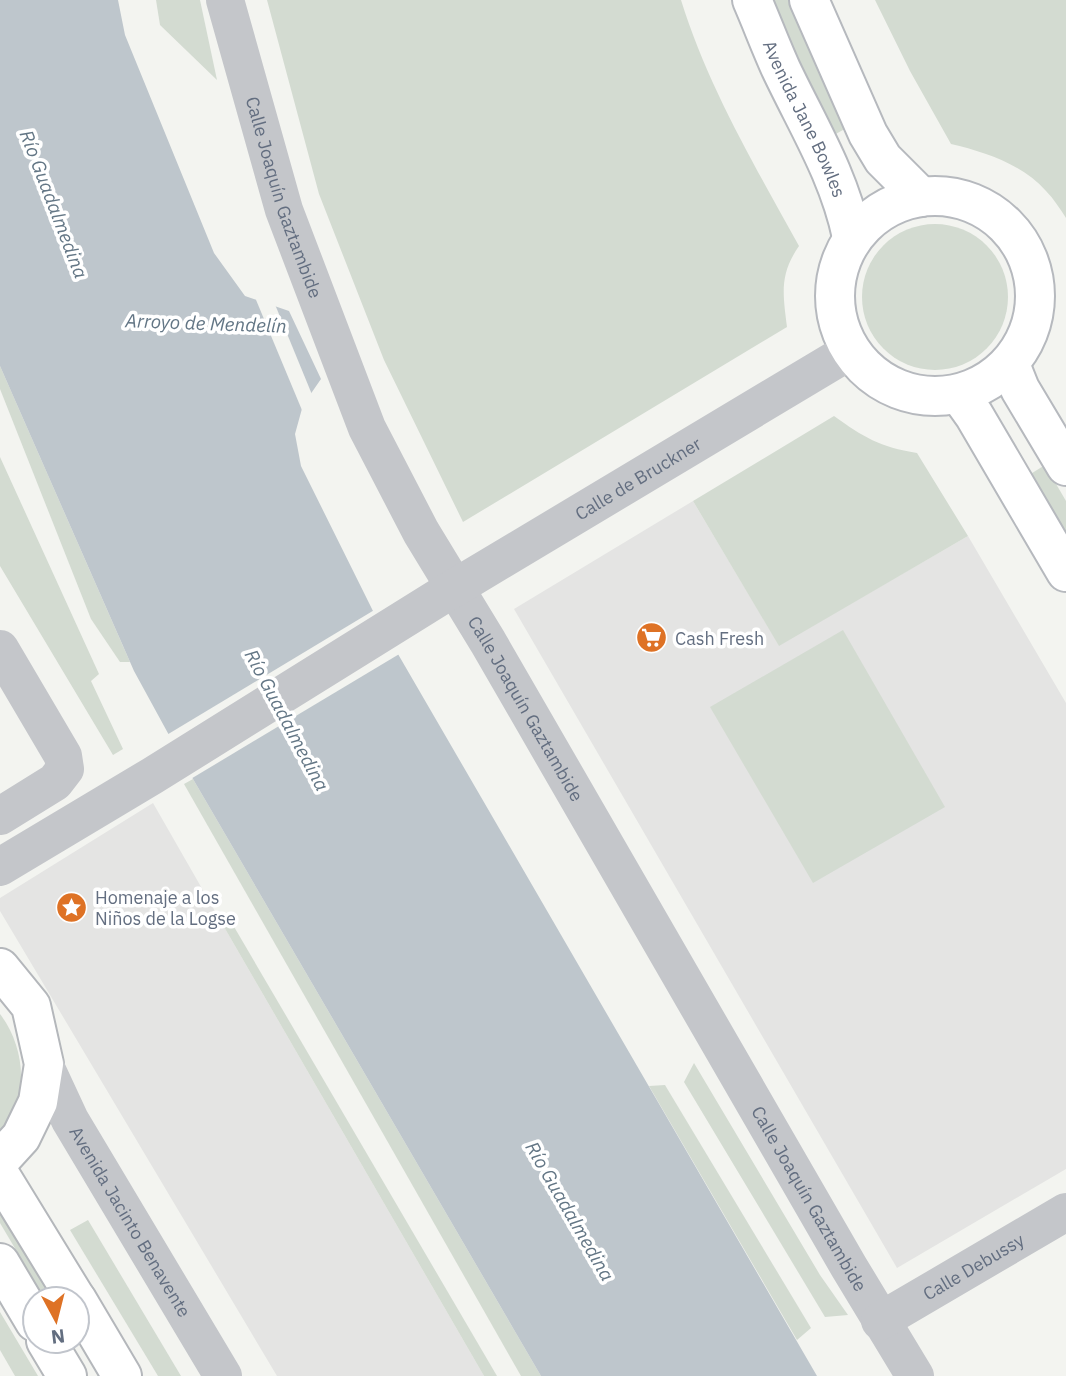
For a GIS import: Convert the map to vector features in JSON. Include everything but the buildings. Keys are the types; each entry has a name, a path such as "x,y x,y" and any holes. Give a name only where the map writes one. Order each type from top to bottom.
{"main road":[{"name":"Avenida Jane Bowles","path":"752,0 781,68 825,157 845,205 852,237"},
{"path":"808,0 868,134 883,159 921,197"},
{"path":"921,197 972,202 1013,231 1030,258 1037,307 1025,344 1010,364 986,384 959,394 926,394 893,386 871,372 850,351 837,320 835,291 842,260 852,237 877,215 895,204 921,197"},
{"path":"1010,364 1020,389 1066,467"},
{"path":"959,394 1066,572"},
{"path":"0,968 31,1006 44,1064 38,1102 21,1137 0,1160"},
{"path":"0,1175 68,1285"},
{"path":"0,1263 21,1298"},
{"path":"91,1324 122,1376"},
{"path":"54,1355 67,1376"}],"street":[{"name":"Calle Joaquín Gaztambide","path":"226,0 284,210 367,428 421,532 440,598 495,654 880,1321 915,1376"},
{"name":"Calle de Bruckner","path":"0,867 850,351"},
{"path":"0,649 63,756 65,769 55,782 0,816"},
{"name":"Avenida Jacinto Benavente","path":"44,1064 70,1120 223,1376"},
{"name":"Calle Debussy","path":"880,1321 1066,1212"}],"shaded area":[{"path":"156,0 200,0 217,80 160,25"},
{"path":"267,0 681,0 719,95 799,246 785,276 787,327 463,522 384,360 319,194"},
{"path":"769,0 789,0 822,76 850,126 834,135"},
{"path":"875,0 1066,0 1066,218 1049,194 1026,173 990,155 951,144 910,71"},
{"path":"935,224 963,229 987,245 1003,269 1008,297 1003,325 987,349 963,365 935,370 907,365 883,349 867,325 862,297 867,269 883,245 907,229"},
{"path":"0,366 130,662 120,662 91,619 0,389"},
{"path":"834,416 872,440 892,448 917,453 968,536 779,646 693,501"},
{"path":"0,457 99,674 91,681 123,749 113,755 0,566"},
{"path":"1045,465 1066,501 1066,539 1029,475"},
{"path":"693,501 779,645 968,536 1066,703 1066,1169 897,1268 514,609"},
{"path":"843,630 945,807 813,883 710,707"},
{"path":"193,779 541,1376 521,1376 184,784"},
{"path":"153,803 484,1376 277,1376 0,911 0,898"},
{"path":"220,920 233,925 497,1376 484,1376"},
{"path":"0,1014 15,1042 21,1073 17,1105 0,1131"},
{"path":"694,1063 820,1275 848,1315 825,1317 684,1082"},
{"path":"665,1085 811,1328 797,1340 649,1086"},
{"path":"0,1209 46,1285 37,1285 0,1223"},
{"path":"88,1220 181,1376 158,1376 70,1230"},
{"path":"0,1312 21,1347 21,1355 26,1355 38,1376 15,1376 0,1350"}],"water":[{"path":"0,0 118,0 125,35 214,253 245,296 289,311 321,379 303,405 295,434 301,466 373,611 817,1376 541,1376 193,779 134,671 0,366"}],"pier":[{"path":"254,295 274,302 313,397 304,415"},
{"path":"376,609 401,653 189,780 165,736"}],"place":[{"name":"Cash Fresh","path":"652,638"},
{"name":"Homenaje a los Niños de la Logse","path":"72,907"}],"water label":[{"name":"Río Guadalmedina","path":"54,204"},
{"name":"Arroyo de Mendelín","path":"206,323"},
{"name":"Río Guadalmedina","path":"287,720"},
{"name":"Río Guadalmedina","path":"570,1211"}]}
